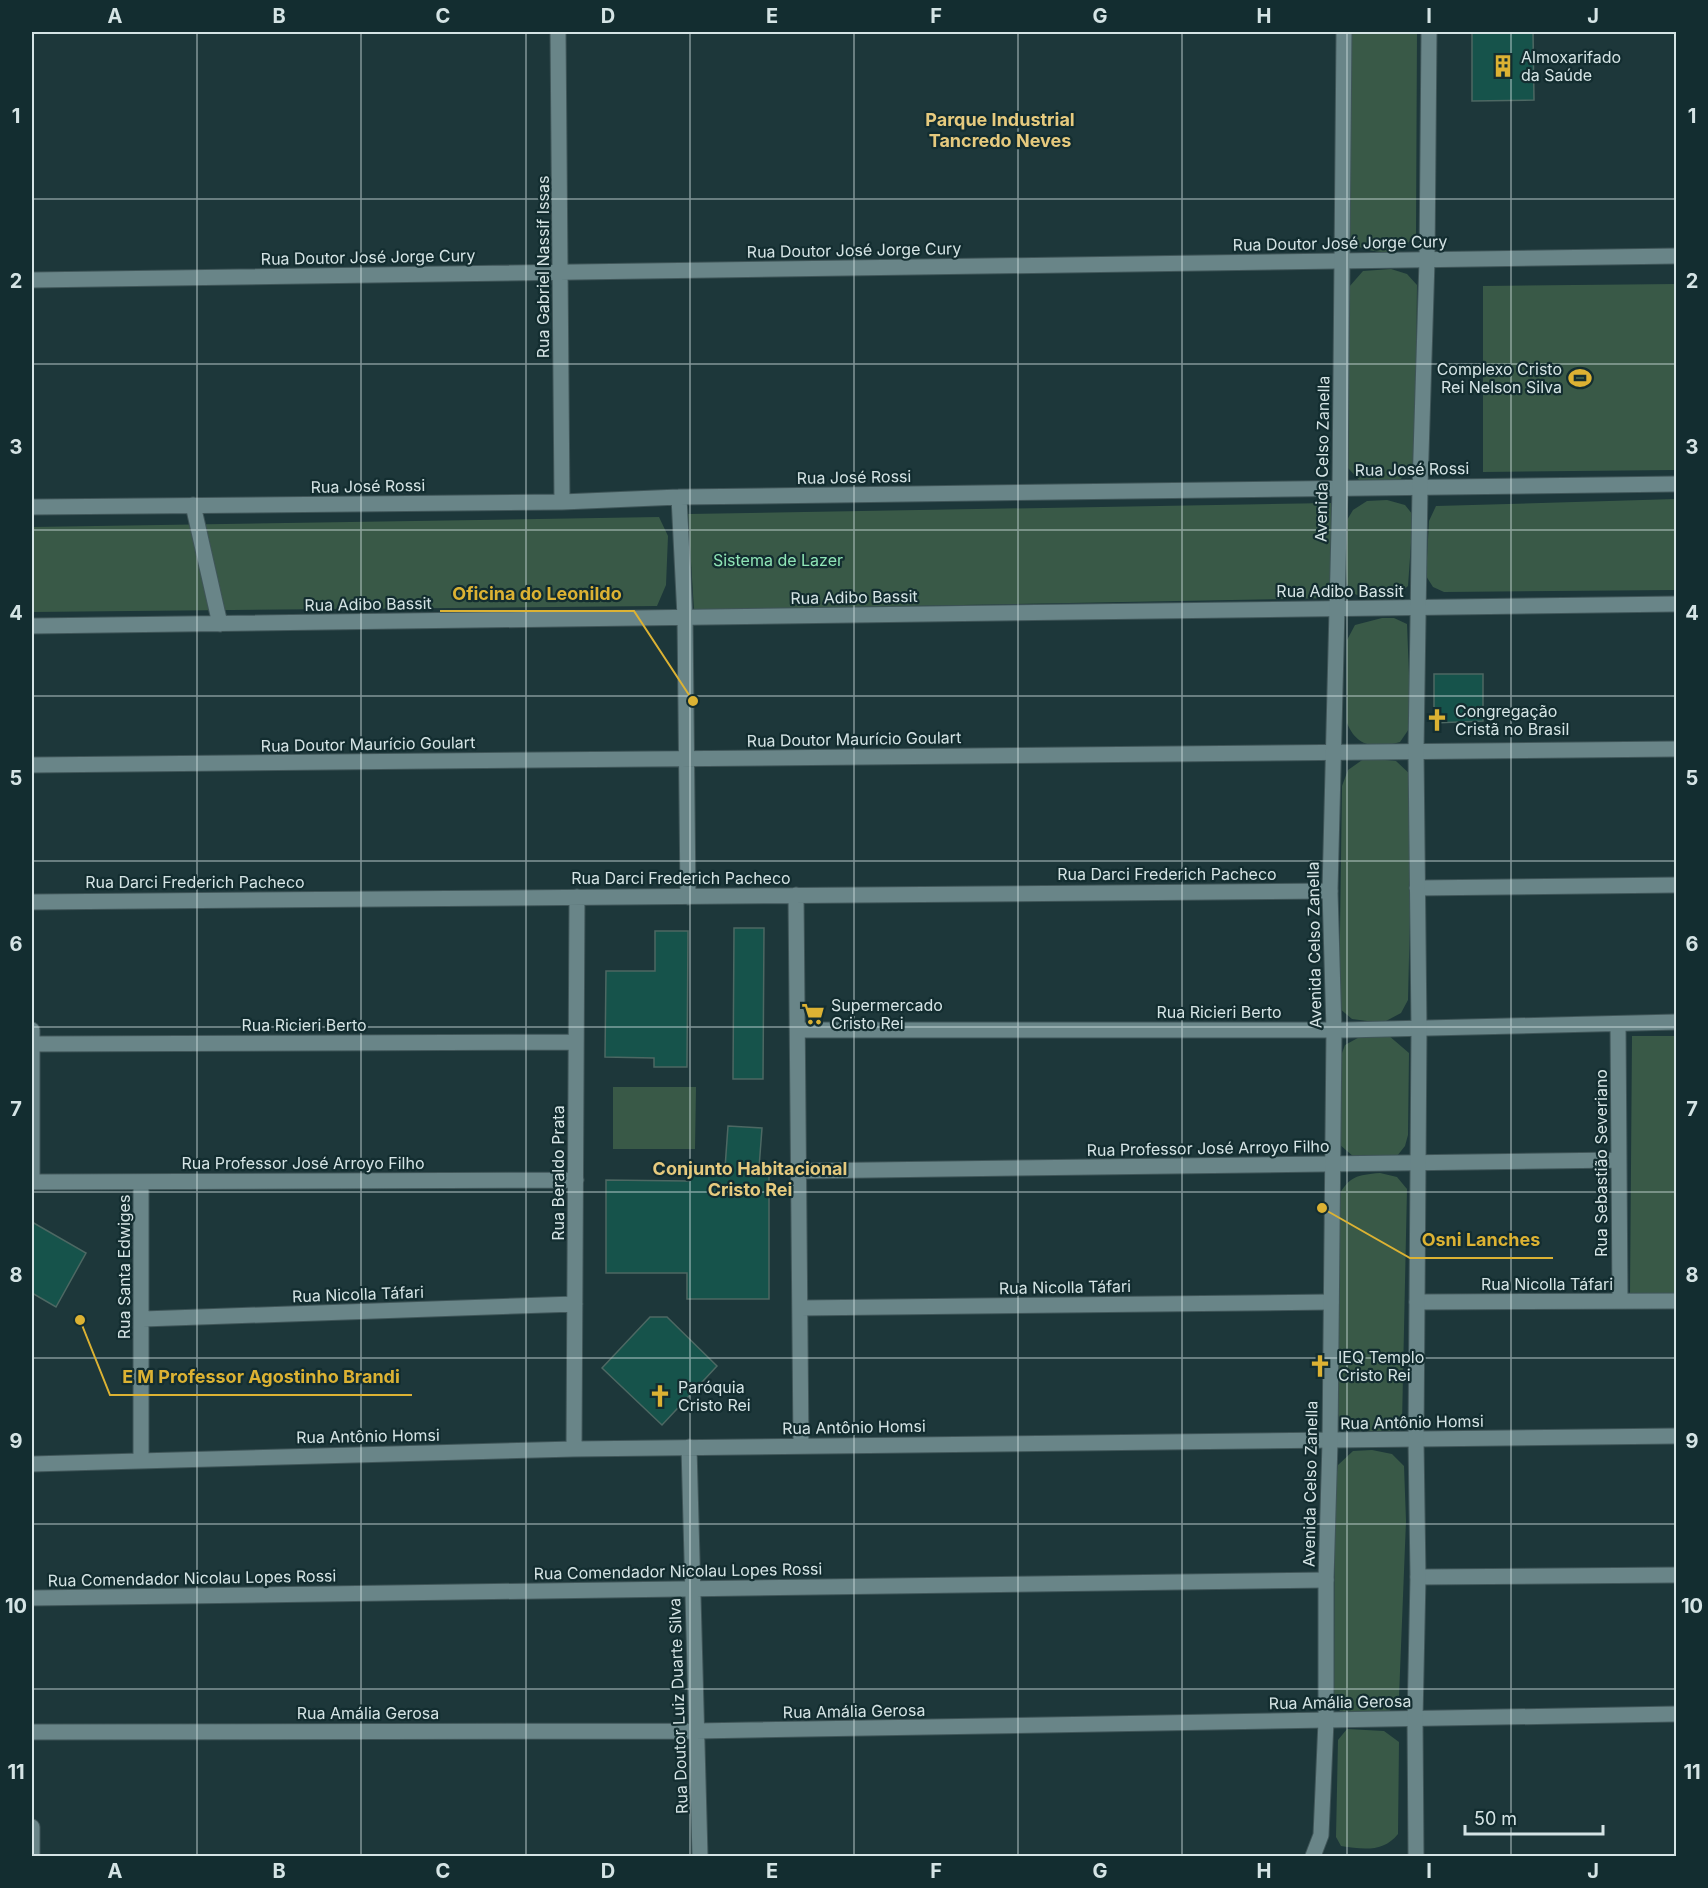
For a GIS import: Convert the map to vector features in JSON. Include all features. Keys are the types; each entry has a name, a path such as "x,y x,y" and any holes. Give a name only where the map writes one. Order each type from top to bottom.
{"street":[{"name":"Rua Gabriel Nassif Issas","path":"558,32 562,502"},
{"name":"Avenida Celso Zanella","path":"1313,1857 1321,1835 1326,1721 1334,1030 1330,891 1340,488 1344,32"},
{"path":"1416,1857 1419,1029 1416,752 1420,488 1427,260 1429,32"},
{"name":"Rua Doutor José Jorge Cury","path":"32,280 1677,256"},
{"name":"Rua José Rossi","path":"32,507 562,502 679,497 1677,484"},
{"path":"679,497 685,617 688,897"},
{"path":"193,505 220,624"},
{"name":"Rua Adibo Bassit","path":"32,626 1677,604"},
{"name":"Rua Doutor Maurício Goulart","path":"32,765 1677,749"},
{"path":"1417,888 1677,885"},
{"name":"Rua Darci Frederich Pacheco","path":"32,902 1330,891"},
{"path":"796,896 801,1446"},
{"name":"Rua Beraldo Prata","path":"574,1449 577,897"},
{"name":"Rua Ricieri Berto","path":"798,1030 1334,1030 1677,1022"},
{"name":"Rua Sebastião Severiano","path":"1618,1024 1620,1301"},
{"path":"32,1030 32,1182"},
{"name":"Rua Ricieri Berto","path":"32,1044 576,1042"},
{"name":"Rua Professor José Arroyo Filho","path":"799,1171 1619,1160"},
{"name":"Rua Professor José Arroyo Filho","path":"32,1182 576,1180"},
{"name":"Rua Santa Edwiges","path":"141,1182 141,1460"},
{"name":"Rua Nicolla Táfari","path":"1417,1302 1677,1301"},
{"name":"Rua Nicolla Táfari","path":"800,1308 1331,1302"},
{"name":"Rua Nicolla Táfari","path":"142,1319 575,1304"},
{"name":"Rua Antônio Homsi","path":"32,1464 689,1447 1330,1442 1677,1436"},
{"name":"Rua Doutor Luiz Duarte Silva","path":"689,1447 699,1857"},
{"path":"1418,1577 1677,1575"},
{"name":"Rua Comendador Nicolau Lopes Rossi","path":"32,1598 1326,1580"},
{"name":"Rua Amália Gerosa","path":"32,1732 696,1731 1677,1714"},
{"path":"32,1827 32,1857"}],"green space":[{"path":"1350,32 1417,32 1416,234 1397,251 1376,251 1349,244"},
{"path":"1391,269 1407,274 1417,285 1415,461 1400,480 1360,481 1348,468 1349,287 1363,271"},
{"name":"Complexo Cristo Rei Nelson Silva","path":"1676,284 1676,470 1483,472 1483,286"},
{"path":"1676,499 1676,590 1444,592 1433,587 1426,576 1429,521 1436,506"},
{"path":"1387,500 1405,505 1413,515 1408,586 1395,597 1365,599 1355,594 1347,584 1344,525 1353,510 1367,501"},
{"name":"Sistema de Lazer","path":"1331,503 1332,598 694,610 688,514"},
{"name":"Sistema de Lazer","path":"659,517 668,536 666,585 657,606 32,612 32,527"},
{"path":"1382,618 1394,618 1407,624 1411,726 1400,742 1376,746 1356,738 1347,723 1347,640 1355,625"},
{"path":"1365,758 1396,761 1412,776 1408,1000 1401,1013 1386,1021 1352,1019 1339,1008 1342,786 1348,770"},
{"path":"1365,1034 1388,1035 1409,1053 1408,1135 1405,1146 1397,1156 1354,1157 1339,1144 1339,1061 1345,1045"},
{"path":"1632,1036 1676,1036 1676,1293 1630,1295"},
{"path":"613,1087 696,1087 695,1149 613,1149"},
{"path":"1380,1173 1397,1177 1407,1189 1402,1423 1393,1431 1350,1431 1341,1425 1338,1414 1338,1197 1354,1178"},
{"path":"1372,1450 1392,1454 1404,1466 1406,1521 1399,1697 1389,1712 1353,1716 1334,1708 1335,1486 1338,1465 1353,1451"},
{"path":"1347,1729 1384,1731 1399,1742 1398,1834 1379,1847 1364,1849 1341,1846 1336,1837 1338,1740"}],"building":[{"name":"Almoxarifado da Saúde","path":"1472,32 1533,32 1534,100 1472,101"},
{"name":"Congregação Cristã no Brasil","path":"1434,674 1483,674 1483,721 1434,723"},
{"path":"734,928 764,928 763,1079 733,1079"},
{"path":"655,931 688,931 687,1067 654,1067 654,1058 605,1057 606,971 655,971"},
{"path":"728,1126 762,1128 759,1168 769,1168 769,1299 687,1299 687,1273 606,1273 606,1180 688,1181 688,1168 725,1168"},
{"path":"32,1222 86,1253 56,1307 32,1293"},
{"name":"Paróquia Cristo Rei","path":"650,1317 667,1317 717,1366 662,1425 602,1368"}],"place":[{"name":"Almoxarifado da Saúde","path":"1503,66"},
{"name":"Complexo Cristo Rei Nelson Silva","path":"1580,378"},
{"name":"Oficina do Leonildo","path":"693,701"},
{"name":"Congregação Cristã no Brasil","path":"1437,720"},
{"name":"Supermercado Cristo Rei","path":"813,1014"},
{"name":"Osni Lanches","path":"1322,1208"},
{"name":"E M Professor Agostinho Brandi","path":"80,1320"},
{"name":"IEQ Templo Cristo Rei","path":"1320,1366"},
{"name":"Paróquia Cristo Rei","path":"660,1396"}],"district":[{"name":"Parque Industrial Tancredo Neves","path":"1000,130"},
{"name":"Conjunto Habitacional Cristo Rei","path":"750,1179"}]}
